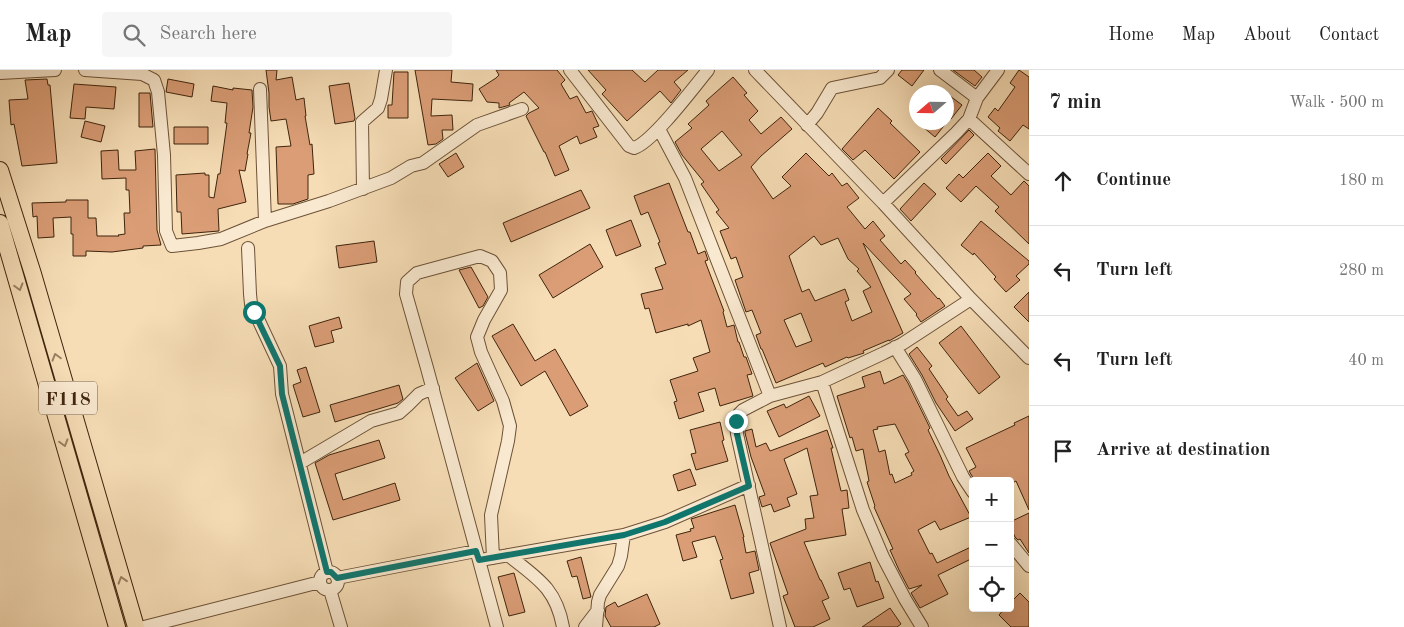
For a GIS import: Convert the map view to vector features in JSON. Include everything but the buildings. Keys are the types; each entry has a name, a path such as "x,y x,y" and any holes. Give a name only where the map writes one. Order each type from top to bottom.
{"main road":[{"name":"F118","path":"0,170 136,627"},
{"name":"F118","path":"0,223 118,627"}],"street":[{"path":"0,73 55,70"},
{"path":"85,70 142,74 154,80 158,92 164,155 166,231 172,246 221,238 265,221 329,202 364,189 390,178 411,166 423,163 477,125 522,109"},
{"path":"364,189 362,122 378,108 386,70"},
{"path":"570,70 629,146 634,148 637,148 659,129 708,70"},
{"path":"807,125 817,114 832,88 880,78 888,70"},
{"path":"940,70 977,98"},
{"path":"883,203 969,119 977,98 998,70"},
{"path":"757,71 1029,358"},
{"path":"260,89 265,221"},
{"path":"969,119 1029,174"},
{"path":"659,129 685,178 770,396"},
{"path":"248,248 251,304 280,366 282,394 341,627"},
{"path":"493,558 491,515 510,426 503,401 481,352 477,337 500,290 500,273 492,261 480,256 417,273 407,282 406,294 433,388 496,627"},
{"path":"780,627 737,434 736,421 738,414 770,396 822,382 884,354 971,298"},
{"path":"895,347 915,379 969,486"},
{"path":"822,382 863,510 905,599 922,627"},
{"path":"300,463 371,421 399,412 419,394 433,388"},
{"path":"144,627 329,580 477,556 493,558 624,535 665,522 749,486"},
{"path":"596,627 600,595 622,556 624,535"},
{"path":"1014,548 1029,566"},
{"path":"508,555 544,584 551,593 564,627"},
{"path":"585,627 598,610"}],"route":[{"path":"254,312 280,366 282,394 327,572 331,572 337,578 476,551 479,560 624,535 665,522 749,486 737,434 736,421"}]}
